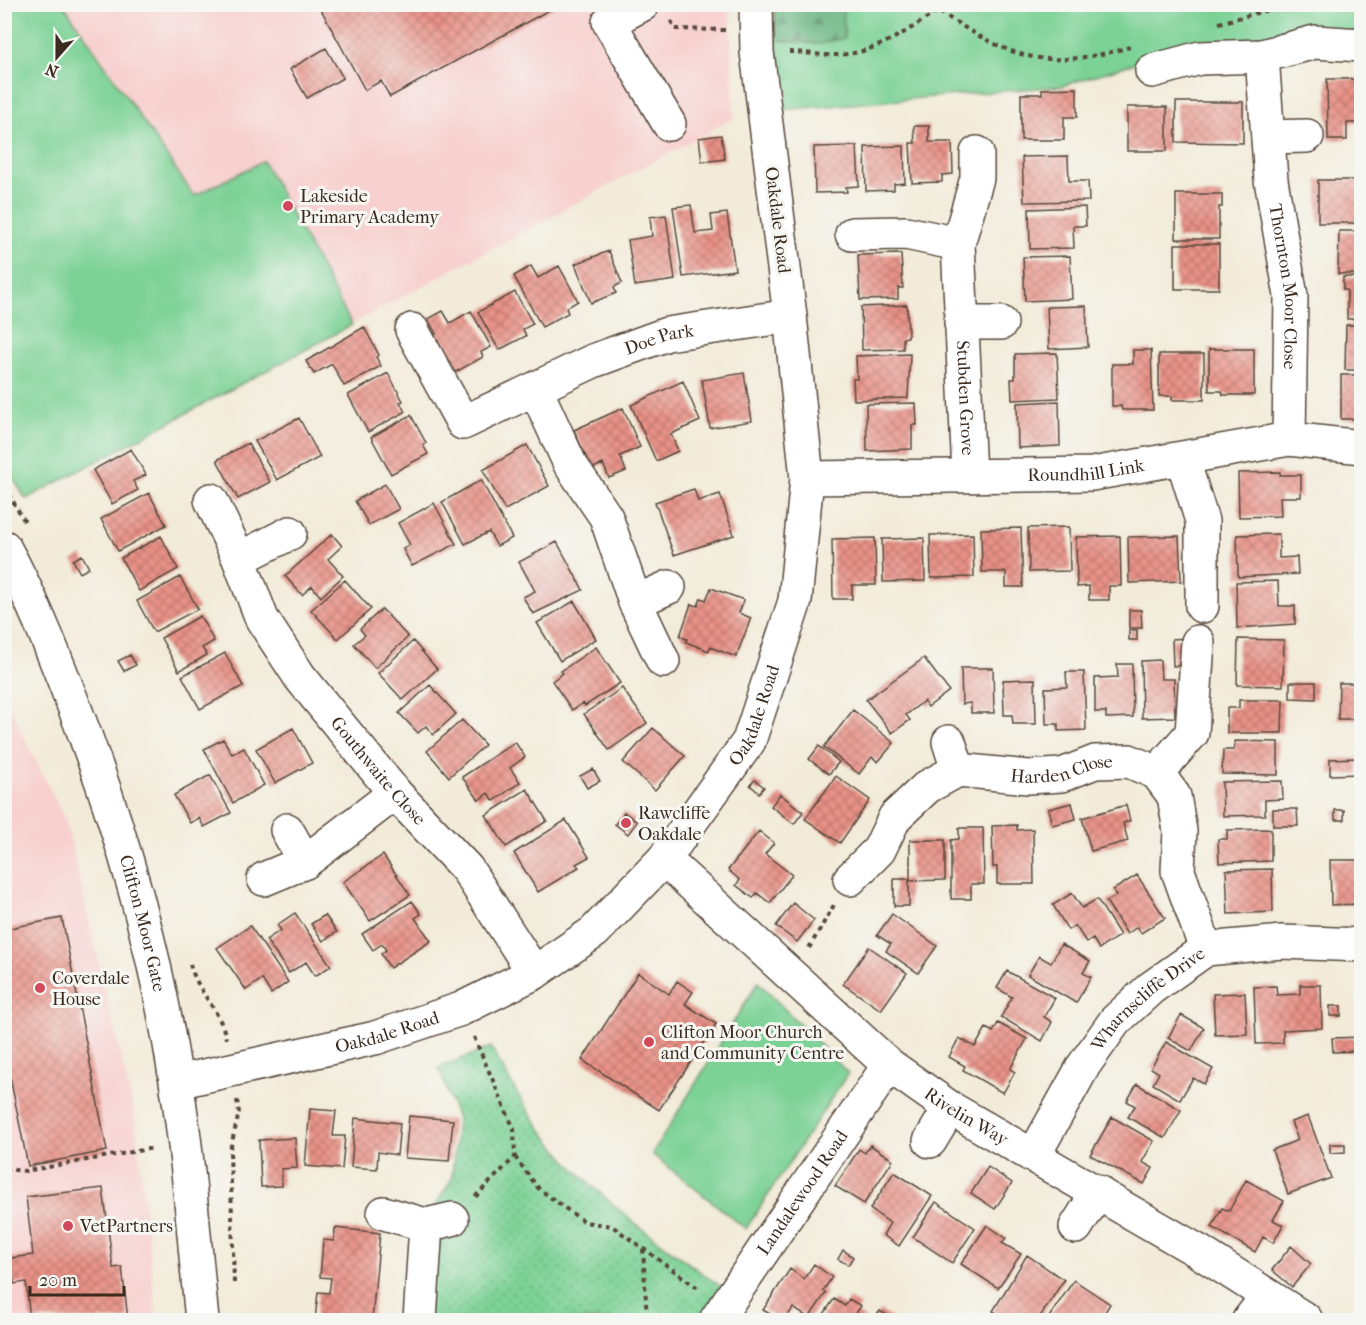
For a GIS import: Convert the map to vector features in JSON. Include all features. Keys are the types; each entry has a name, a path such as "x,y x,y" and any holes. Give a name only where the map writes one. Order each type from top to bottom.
{"street":[{"name":"Oakdale Road","path":"177,1082 375,1038 461,1009 534,973 594,932 664,859 749,741 795,601 807,478 790,316 757,52 756,4"},
{"path":"655,9 609,22 669,124"},
{"path":"1152,71 1200,58 1262,56 1315,42 1362,45"},
{"name":"Thornton Moor Close","path":"1262,56 1271,180 1291,296 1289,439"},
{"path":"1268,137 1307,136"},
{"name":"Stubden Grove","path":"969,474 958,244 977,178 977,153"},
{"path":"852,234 906,233 958,244"},
{"name":"Doe Park","path":"412,330 463,423 536,390 592,361 667,334 790,316"},
{"name":"Stubden Grove","path":"961,323 1001,322"},
{"path":"536,390 570,464 606,517 635,602 663,661"},
{"name":"Roundhill Link","path":"807,478 1092,474 1183,460 1289,439 1362,447"},
{"path":"1183,460 1202,522 1202,606"},
{"name":"Gouthwaite Close","path":"211,500 239,559 262,619 300,676 395,793 467,869 534,973"},
{"path":"239,559 290,533"},
{"name":"Clifton Moor Gate","path":"4,547 47,635 94,757 134,881 157,979 177,1082 202,1320"},
{"path":"635,602 669,587"},
{"path":"1198,642 1192,733 1158,772 1174,796 1180,831 1178,871 1206,949"},
{"name":"Harden Close","path":"850,879 879,850 895,817 927,787 953,756 1028,777 1062,775 1095,762 1128,761 1158,772"},
{"path":"264,879 305,862 395,793"},
{"path":"287,830 305,862"},
{"name":"Rivelin Way","path":"664,859 889,1065 950,1108 1098,1192 1258,1308 1306,1320"},
{"name":"Wharnscliffe Drive","path":"1034,1155 1084,1065 1115,1021 1151,988 1206,949 1282,942 1362,945"},
{"name":"Landalewood Road","path":"720,1314 889,1065"},
{"path":"930,1141 950,1108"},
{"path":"1076,1227 1098,1192"},
{"path":"384,1213 439,1222 420,1320"}],"path":[{"path":"932,4 938,11 985,40 1039,58 1096,56 1131,47"},
{"path":"1210,25 1291,4"},
{"path":"655,9 676,29 736,30 736,50 835,55 862,52 898,37 938,11"},
{"path":"791,976 850,879"},
{"path":"461,1009 514,1129 514,1158 539,1189 584,1222 612,1226 643,1248 720,1314"},
{"path":"4,1169 26,1171 159,1148 184,1140"},
{"path":"439,1222 514,1158"},
{"path":"643,1248 647,1320"}],"shaded area":[{"name":"Lakeside Primary Academy","path":"4,5 730,5 734,118 25,500 4,465"},
{"path":"4,696 66,822 135,1117 157,1320 5,1320"}],"green space":[{"path":"1035,4 1039,9 1096,4 1361,5 1361,31 1195,44 1062,86 782,110 776,40 820,44 844,38 843,5"},
{"path":"4,5 64,5 194,196 263,161 352,325 26,499 4,464"},
{"path":"774,5 843,5 844,38 820,44 776,40"},
{"path":"758,982 848,1073 746,1229 652,1154"},
{"path":"491,1047 532,1116 551,1142 580,1174 640,1227 727,1291 705,1320 425,1320 428,1217 452,1179 457,1119 439,1068"}],"building":[{"path":"318,4 560,4 390,97 381,81 365,90"},
{"path":"326,48 343,78 307,98 290,69"},
{"path":"1327,79 1362,79 1362,123 1347,123 1347,140 1328,140"},
{"path":"1077,88 1077,117 1064,117 1064,140 1021,140 1021,94 1042,94 1042,89"},
{"path":"1176,102 1243,102 1243,143 1176,142"},
{"path":"1127,107 1167,107 1167,151 1127,151"},
{"path":"914,126 929,126 929,142 952,142 953,174 942,175 942,182 912,183 910,143 915,143"},
{"path":"721,135 725,159 702,162 699,138"},
{"path":"857,146 859,186 846,187 847,192 815,193 814,147"},
{"path":"904,146 905,183 894,184 894,190 866,191 865,147"},
{"path":"1068,156 1069,181 1088,181 1089,201 1024,202 1022,157"},
{"path":"1318,180 1362,180 1362,223 1318,223"},
{"path":"1176,194 1222,194 1222,207 1219,207 1219,239 1176,239"},
{"path":"691,205 695,233 713,231 711,215 727,213 735,270 683,277 673,207"},
{"path":"1085,207 1086,226 1073,226 1074,248 1030,249 1029,209"},
{"path":"666,215 675,280 635,286 628,240 652,236 650,217"},
{"path":"1339,231 1362,231 1362,274 1338,274"},
{"path":"1175,244 1219,244 1219,289 1175,289"},
{"path":"609,251 622,283 614,287 616,293 591,303 575,264"},
{"path":"901,254 903,288 898,288 898,299 860,300 858,255"},
{"path":"1070,256 1072,299 1025,301 1023,257"},
{"path":"531,266 538,278 559,266 578,301 566,308 568,313 542,327 514,276"},
{"path":"1343,277 1362,277 1362,319 1347,319 1347,290 1343,290"},
{"path":"515,292 533,324 523,329 526,336 499,350 478,312"},
{"path":"907,305 908,337 903,338 903,349 862,350 861,307"},
{"path":"1086,306 1088,347 1049,349 1047,307"},
{"path":"443,311 450,323 471,311 491,347 481,352 483,357 454,373 433,335 436,334 428,319"},
{"path":"1346,325 1362,325 1362,370 1345,370"},
{"path":"364,327 379,355 376,357 381,366 344,386 332,364 314,374 306,361"},
{"path":"1209,349 1254,349 1254,395 1223,395 1222,391 1209,391"},
{"path":"1133,350 1151,350 1153,410 1122,410 1121,406 1112,406 1112,364 1133,364"},
{"path":"1057,353 1059,398 1012,400 1011,379 1015,379 1015,354"},
{"path":"910,354 908,398 854,400 853,379 857,379 856,356"},
{"path":"1159,354 1204,354 1204,400 1172,400 1172,396 1159,396"},
{"path":"388,373 403,401 400,402 405,412 368,432 348,395"},
{"path":"744,373 752,421 710,428 702,380"},
{"path":"1341,375 1362,375 1362,419 1341,419"},
{"path":"683,381 700,421 671,434 678,451 656,461 631,405"},
{"path":"1059,401 1060,446 1018,448 1017,403"},
{"path":"916,403 917,425 912,425 912,449 867,451 866,404"},
{"path":"623,408 640,447 620,456 626,471 609,478 603,464 591,469 574,430"},
{"path":"411,415 426,443 423,445 428,454 391,474 371,437"},
{"path":"299,418 320,457 277,480 255,441"},
{"path":"248,443 270,482 238,499 217,460"},
{"path":"527,445 549,486 505,510 483,470"},
{"path":"131,449 146,475 133,481 138,490 112,504 93,470"},
{"path":"1280,472 1280,475 1301,475 1301,497 1280,497 1281,516 1239,517 1238,473"},
{"path":"481,480 512,538 497,546 489,532 465,544 442,502"},
{"path":"385,484 399,509 369,525 355,501"},
{"path":"694,489 698,501 720,494 734,535 674,555 655,502"},
{"path":"149,493 166,525 118,551 101,519"},
{"path":"434,503 456,544 412,566 403,549 410,545 398,523"},
{"path":"1069,527 1070,571 1029,572 1028,528"},
{"path":"1021,528 1023,587 1006,587 1006,572 982,572 981,529"},
{"path":"332,534 342,546 328,559 343,576 321,597 312,586 302,595 285,576"},
{"path":"973,534 974,577 931,578 930,535"},
{"path":"1279,534 1279,558 1297,557 1298,574 1238,577 1237,535"},
{"path":"161,536 178,569 139,591 121,558"},
{"path":"1120,536 1121,586 1109,586 1109,600 1089,600 1089,586 1077,587 1076,537"},
{"path":"1179,536 1181,581 1129,583 1128,537"},
{"path":"875,538 876,585 852,585 852,599 833,599 832,539"},
{"path":"924,538 925,581 883,582 882,539"},
{"path":"557,542 583,590 533,614 523,597 535,591 519,562"},
{"path":"82,555 89,568 80,573 73,560"},
{"path":"180,577 198,609 154,632 137,601"},
{"path":"345,580 371,609 338,639 311,610"},
{"path":"1278,581 1279,606 1295,606 1295,624 1237,628 1236,582"},
{"path":"711,588 744,600 739,613 751,618 736,657 710,647 709,651 686,642 687,639 680,636 691,604 698,606 701,598 706,600"},
{"path":"574,601 596,639 560,661 537,623"},
{"path":"382,609 408,637 375,668 354,644 365,635 360,629"},
{"path":"1129,610 1141,610 1142,628 1129,628"},
{"path":"200,616 214,641 202,648 207,655 179,671 161,638"},
{"path":"1129,630 1137,630 1137,640 1129,640"},
{"path":"1188,638 1189,665 1173,666 1172,639"},
{"path":"1238,639 1284,640 1283,686 1237,685"},
{"path":"413,641 437,669 403,700 378,673"},
{"path":"596,647 620,683 585,706 583,703 572,710 552,681 563,673 561,671"},
{"path":"225,653 243,686 200,709 182,676"},
{"path":"130,655 136,665 124,671 118,661"},
{"path":"924,658 949,691 928,707 924,701 906,715 910,720 892,733 866,700"},
{"path":"1160,660 1161,679 1174,679 1175,717 1142,718 1141,661"},
{"path":"1117,664 1132,664 1133,717 1106,718 1106,712 1095,712 1095,678 1118,677"},
{"path":"961,668 993,668 994,713 971,713 971,703 962,704"},
{"path":"1066,672 1084,672 1086,730 1058,731 1058,724 1046,724 1045,688 1067,687"},
{"path":"1035,679 1036,724 1013,724 1012,715 1004,715 1003,680"},
{"path":"1290,682 1316,682 1316,699 1290,698"},
{"path":"1339,683 1362,683 1362,719 1338,719"},
{"path":"430,685 456,714 433,735 426,726 418,733 399,713"},
{"path":"622,688 647,723 609,750 584,714"},
{"path":"1239,700 1283,700 1282,733 1227,733 1227,708 1239,708"},
{"path":"853,710 894,743 878,762 872,757 859,774 824,747"},
{"path":"462,720 485,745 449,777 427,751"},
{"path":"293,728 312,763 275,783 256,749"},
{"path":"653,728 685,756 655,790 623,762"},
{"path":"223,739 232,754 244,748 264,785 233,803 204,749"},
{"path":"1235,741 1278,742 1278,775 1222,774 1223,750 1234,750"},
{"path":"515,742 525,757 510,768 520,782 494,801 488,793 479,800 462,777"},
{"path":"819,746 839,762 829,774 809,759"},
{"path":"1358,758 1358,774 1330,775 1330,759"},
{"path":"593,769 600,781 587,788 580,776"},
{"path":"210,775 231,813 204,827 199,818 190,823 174,795"},
{"path":"836,776 870,800 840,843 805,819"},
{"path":"755,780 764,787 759,793 750,785"},
{"path":"1282,781 1283,799 1265,800 1265,815 1223,816 1222,782"},
{"path":"527,789 547,821 506,847 486,815"},
{"path":"780,794 803,812 794,824 771,806"},
{"path":"1072,803 1076,819 1052,825 1048,809"},
{"path":"1126,805 1130,821 1123,823 1128,841 1091,851 1082,818"},
{"path":"1273,809 1297,809 1298,826 1273,826"},
{"path":"1335,810 1344,810 1344,820 1335,820"},
{"name":"Rawcliffe Oakdale","path":"624,812 637,822 628,834 615,824"},
{"path":"566,820 589,857 576,864 579,867 538,892 514,853"},
{"path":"1017,825 1017,830 1033,829 1034,884 997,884 997,867 993,867 992,826"},
{"path":"959,828 983,828 984,884 971,884 971,899 951,899 951,840 959,839"},
{"path":"1271,829 1271,861 1219,863 1218,839 1227,839 1227,830"},
{"path":"759,831 774,843 765,854 792,875 770,903 757,893 753,898 736,885 740,880 728,870"},
{"path":"910,840 945,840 945,880 910,881"},
{"path":"383,855 410,895 370,921 343,882"},
{"path":"1330,860 1362,860 1362,904 1331,905"},
{"path":"1272,869 1273,912 1228,914 1226,870"},
{"path":"1137,875 1165,918 1141,933 1137,927 1127,934 1106,901 1116,896 1113,890"},
{"path":"894,879 909,879 909,906 894,906"},
{"path":"1072,893 1082,908 1097,899 1120,935 1099,949 1093,939 1086,942 1075,925 1068,930 1053,905"},
{"path":"412,901 421,914 415,918 431,941 390,968 381,954 386,950 382,944 373,950 362,934"},
{"path":"793,903 814,920 797,942 776,926"},
{"path":"295,913 331,966 315,976 306,962 289,973 266,940 281,930 277,925"},
{"path":"892,914 937,946 918,973 886,951 891,944 877,935"},
{"path":"325,915 337,932 323,941 311,924"},
{"name":"Coverdale House","path":"62,918 107,1151 28,1166 4,1047 4,929"},
{"path":"250,926 288,982 271,994 262,979 246,990 217,948"},
{"path":"1061,944 1090,961 1083,973 1091,977 1076,1003 1028,975 1039,956 1051,963"},
{"path":"869,947 907,973 881,1010 843,984"},
{"path":"1007,971 1055,998 1044,1017 1052,1022 1042,1041 1001,1017 1012,997 997,988"},
{"name":"Clifton Moor Church and Community Centre","path":"638,973 669,994 677,981 693,992 685,1004 716,1024 659,1110 582,1060"},
{"path":"1300,985 1321,985 1322,1028 1283,1030 1283,1043 1256,1044 1254,987 1276,986 1277,995 1300,994"},
{"path":"1245,993 1247,1034 1215,1035 1213,994"},
{"path":"1330,1006 1341,1006 1341,1016 1330,1016"},
{"path":"1181,1015 1204,1028 1191,1051 1168,1038"},
{"path":"998,1023 1027,1039 1010,1069 1015,1072 1003,1093 963,1070 965,1066 949,1057 959,1038 975,1047 986,1028 993,1032"},
{"path":"1362,1037 1362,1051 1333,1052 1332,1038"},
{"path":"1166,1042 1213,1069 1204,1084 1193,1078 1180,1100 1153,1084 1159,1073 1151,1068"},
{"path":"1137,1084 1181,1110 1165,1138 1128,1117 1135,1106 1127,1101"},
{"path":"310,1109 336,1111 333,1136 345,1136 342,1169 305,1166"},
{"path":"409,1116 453,1120 449,1161 405,1158"},
{"path":"1308,1116 1331,1178 1288,1194 1272,1150 1298,1140 1291,1122"},
{"path":"1112,1117 1154,1141 1142,1162 1153,1168 1144,1184 1090,1155"},
{"path":"355,1118 400,1123 397,1155 378,1152 377,1169 351,1167"},
{"path":"295,1138 297,1168 281,1169 282,1186 261,1187 259,1140"},
{"path":"1330,1144 1345,1144 1345,1152 1330,1153"},
{"path":"870,1145 893,1160 864,1204 835,1186 859,1149 865,1153"},
{"path":"988,1167 1012,1183 995,1209 971,1193"},
{"path":"894,1172 932,1196 899,1246 883,1235 890,1223 870,1209"},
{"path":"1246,1180 1284,1201 1273,1220 1283,1225 1273,1243 1263,1237 1255,1252 1212,1227 1222,1208 1229,1211"},
{"name":"VetPartners","path":"103,1188 113,1268 122,1267 128,1320 30,1320 26,1282 14,1284 11,1258 33,1255 26,1197"},
{"path":"936,1202 975,1228 952,1263 913,1237"},
{"path":"987,1225 1006,1238 1002,1243 1021,1254 998,1288 961,1264"},
{"path":"335,1228 380,1233 372,1320 315,1320 318,1292 329,1293 331,1278 320,1277 323,1240 334,1241"},
{"path":"1291,1246 1311,1264 1292,1287 1272,1270"},
{"path":"843,1250 853,1257 848,1265 838,1259"},
{"path":"1027,1255 1064,1280 1038,1320 1020,1320 1011,1315 1007,1320 993,1311"},
{"path":"814,1264 832,1277 823,1291 826,1293 809,1318 793,1308 785,1320 780,1320 763,1310 790,1269 804,1279"},
{"path":"1074,1280 1110,1304 1100,1320 1047,1320"},
{"path":"834,1299 845,1306 849,1299 861,1306 856,1313 868,1320 820,1320"},
{"path":"880,1311 895,1320 873,1320"}],"place":[{"name":"Lakeside Primary Academy","path":"288,206"},
{"name":"Rawcliffe Oakdale","path":"626,823"},
{"name":"Coverdale House","path":"40,988"},
{"name":"Clifton Moor Church and Community Centre","path":"649,1042"},
{"name":"VetPartners","path":"68,1226"}]}
